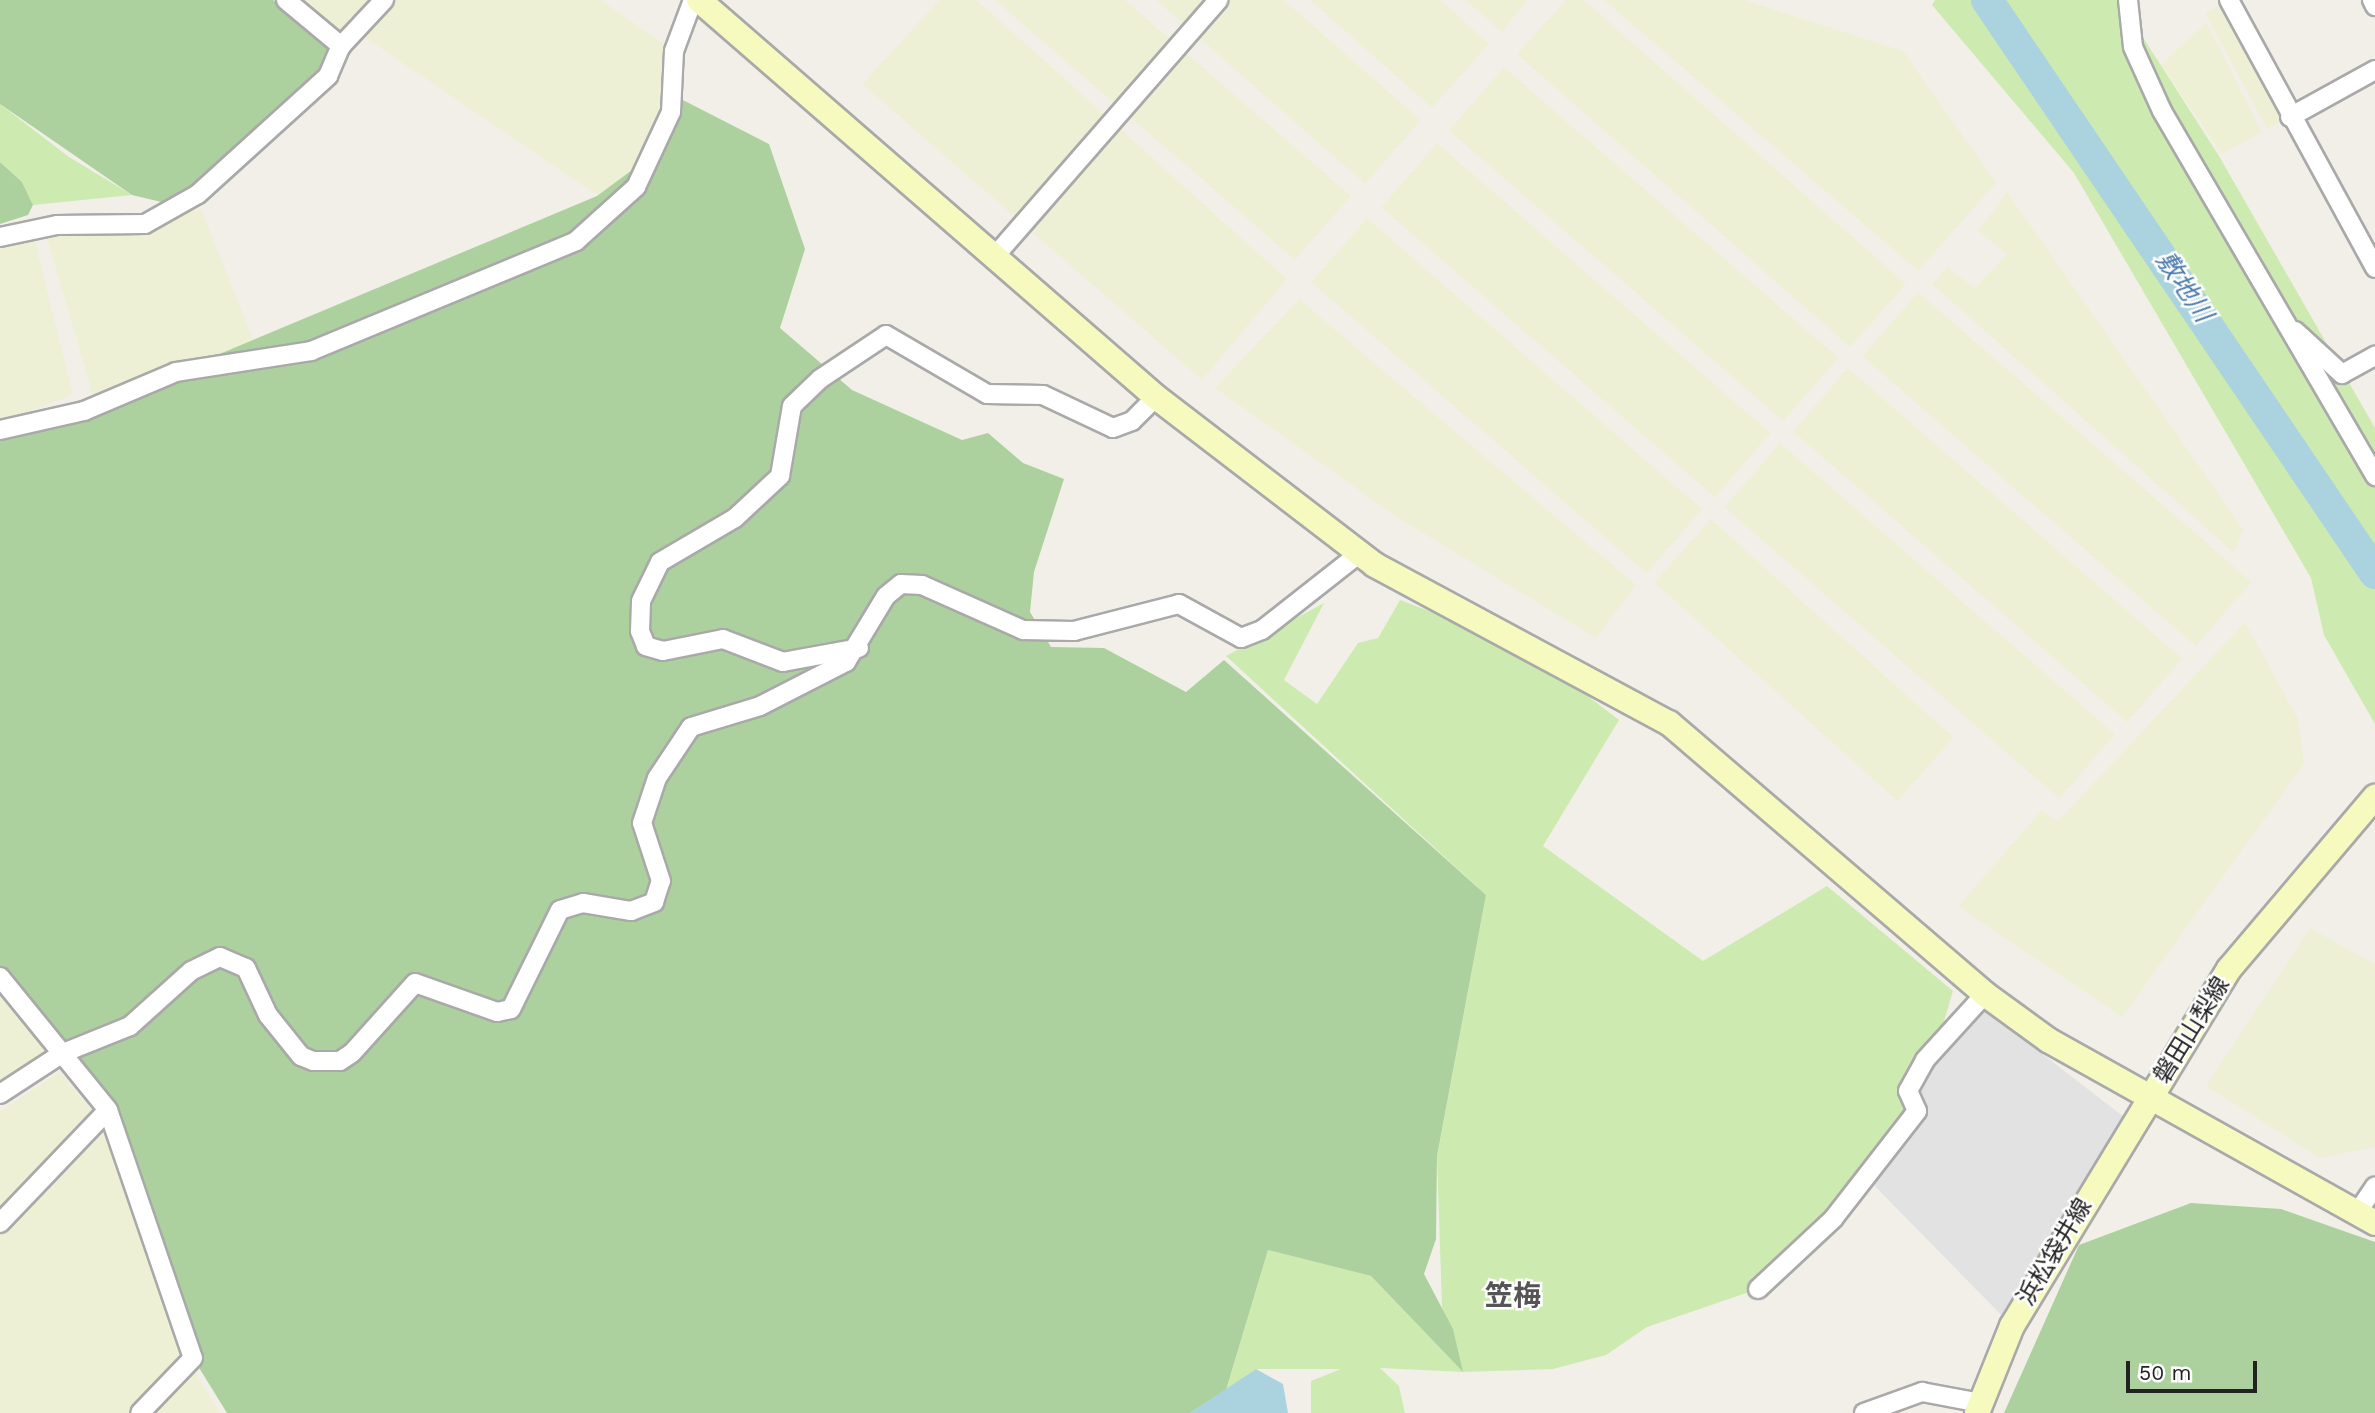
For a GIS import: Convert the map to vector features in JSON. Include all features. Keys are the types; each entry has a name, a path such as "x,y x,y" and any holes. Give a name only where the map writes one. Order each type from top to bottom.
{"street":[{"path":"286,0 341,46"},
{"path":"0,237 57,225 145,224 166,214 198,194 328,76 341,46 384,0"},
{"path":"0,430 84,411 176,372 312,351 576,241 636,187 671,112 674,51 693,0"},
{"path":"699,0 1156,397 1360,553 1669,723 1985,994 2048,1040 2149,1099"},
{"path":"995,256 1218,0"},
{"path":"2128,0 2133,47 2162,111 2375,476"},
{"path":"2228,0 2375,268"},
{"path":"2372,0 2375,6"},
{"path":"2290,117 2375,70"},
{"path":"2282,320 2342,374 2375,356"},
{"path":"859,648 783,662 723,639 663,651 646,646 640,631 641,601 660,562 735,518 780,477 792,406 820,379 886,335 987,394 1043,395 1113,428 1132,421 1156,397"},
{"path":"0,1094 63,1053 130,1026 191,971 220,957 246,968 268,1014 301,1056 313,1061 340,1061 352,1053 415,983 497,1012 511,1009 560,909 583,903 631,911 654,902 661,881 642,823 657,778 691,727 760,706 846,662 859,648 878,606 901,584 922,584 1023,630 1074,631 1179,604 1241,638 1262,630 1360,553"},
{"name":"磐田山梨線","path":"2366,1218 2149,1099 2230,969 2375,796"},
{"path":"0,977 108,1110 193,1358 140,1413"},
{"path":"1758,1289 1833,1219 1917,1111 1908,1091 1925,1060 1985,994"},
{"name":"浜松袋井線","path":"1978,1408 2012,1326 2149,1099"},
{"path":"0,1223 108,1110"},
{"path":"2366,1218 2375,1186"},
{"path":"1864,1413 1922,1392 1978,1408"}],"green space":[{"path":"0,0 273,0 341,46 318,85 178,206 132,195 0,104"},
{"path":"290,0 601,0 674,51 671,112 629,173 598,196 363,36 350,50"},
{"path":"939,0 977,0 1287,279 1202,380 862,84"},
{"path":"995,0 1125,0 1351,196 1295,260"},
{"path":"1156,0 1284,0 1421,120 1365,184"},
{"path":"1310,0 1441,0 1489,44 1432,108"},
{"path":"1465,0 1527,0 1502,32"},
{"path":"1566,0 1584,0 1906,284 1850,347 1517,54"},
{"path":"1604,0 1744,0 1903,51 1996,183 1918,271"},
{"path":"1935,0 2119,0 2219,156 2375,428 2375,724 2324,635 2311,578 2074,173 1932,5"},
{"path":"2229,0 2291,117 2267,129 2205,13"},
{"path":"2206,22 2262,132 2222,154 2161,65"},
{"path":"1504,67 1838,358 1783,421 1449,130"},
{"path":"675,96 769,144 805,249 780,328 852,390 962,440 988,433 1023,463 1064,479 1034,572 1030,612 1051,647 1104,648 1186,692 1224,660 1486,895 1437,1156 1436,1239 1424,1274 1453,1329 1463,1372 1371,1276 1268,1250 1226,1390 1190,1413 227,1413 193,1358 150,1232 86,1082 0,978 0,429 131,391 597,196 659,150"},
{"path":"0,104 69,157 132,195 33,205 22,182 0,162"},
{"path":"1437,143 1771,433 1715,497 1381,207"},
{"path":"0,162 22,182 33,205 28,215 0,224"},
{"path":"2007,192 2243,529 2234,553 1932,284 1947,267 1975,288 2007,254 1978,231"},
{"path":"201,209 261,359 96,406 44,228 123,225"},
{"path":"1367,218 1702,509 1646,573 1311,282"},
{"path":"32,230 73,395 0,422 0,241"},
{"path":"1918,292 2252,582 2196,646 1862,356"},
{"path":"1299,299 1636,585 1596,638 1395,516 1215,388"},
{"path":"1848,368 2182,659 2127,722 1793,431"},
{"path":"1780,443 2115,734 2059,798 1724,507"},
{"path":"1711,519 1954,738 1897,801 1654,582"},
{"path":"1400,600 1522,646 1619,720 1543,846 1703,961 1827,886 1953,991 1917,1111 1758,1289 1647,1327 1606,1355 1553,1369 1463,1372 1380,1368 1399,1386 1405,1413 1311,1413 1311,1381 1341,1369 1256,1369 1226,1390 1268,1250 1371,1276 1462,1371 1442,1307 1437,1157 1486,895 1226,656 1324,603 1284,680 1317,704 1358,643 1378,638"},
{"path":"2245,622 2298,719 2304,764 2122,1017 1958,906 2041,811 2058,821"},
{"path":"2310,928 2375,964 2375,1147 2320,1158 2206,1086"},
{"path":"0,990 45,1051 0,1080"},
{"path":"60,1072 96,1116 0,1215 0,1111"},
{"path":"108,1110 189,1363 220,1413 0,1413 0,1227"},
{"path":"2191,1203 2281,1209 2375,1242 2375,1413 2004,1413 2079,1245"}],"shaded area":[{"path":"1975,1002 2133,1124 2012,1326 1863,1174 1917,1111 1908,1091"}],"water":[{"path":"1256,1369 1283,1384 1288,1413 1190,1413"}],"waterway":[{"name":"敷地川","path":"1987,0 2375,573"}],"district":[{"name":"笠梅","path":"1513,1296"}]}
